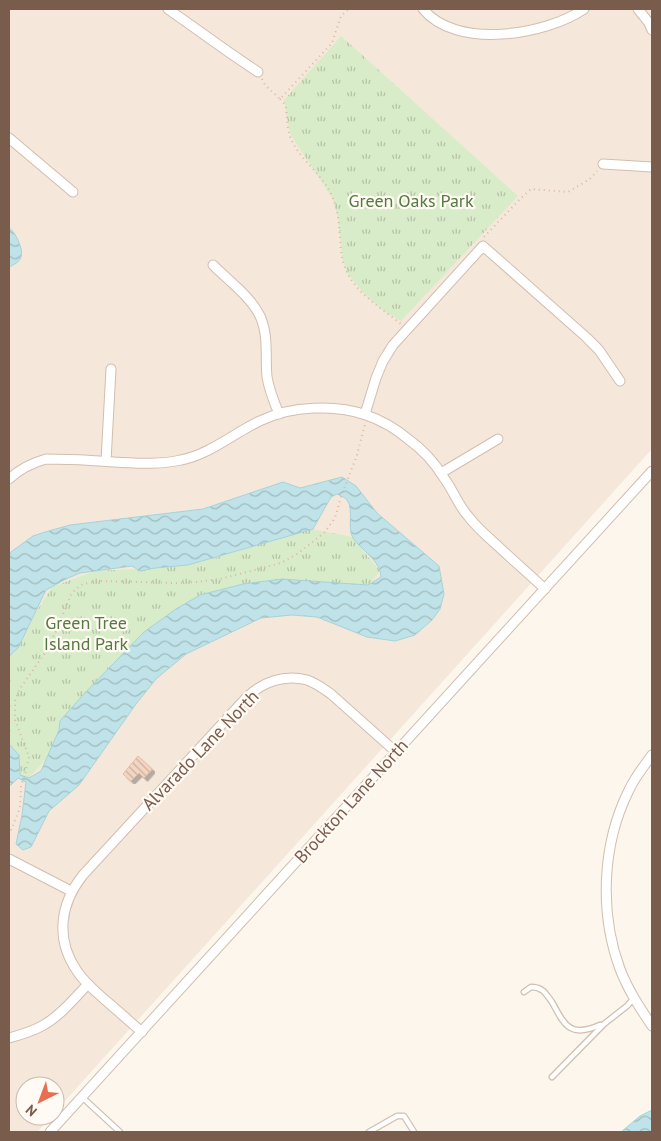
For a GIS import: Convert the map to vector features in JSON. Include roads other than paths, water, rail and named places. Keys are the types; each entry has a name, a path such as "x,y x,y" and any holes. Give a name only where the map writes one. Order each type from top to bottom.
{"street":[{"path":"168,9 258,72"},
{"path":"424,9 439,22 452,29 467,32 504,34 557,23 584,9"},
{"path":"638,9 652,30"},
{"path":"9,138 73,192"},
{"path":"603,164 652,167"},
{"path":"366,414 376,378 383,361 393,345 483,246 599,350 620,380"},
{"path":"213,265 243,293 260,317 266,347 269,389 279,414"},
{"path":"106,461 111,369"},
{"path":"9,479 17,471 46,459 142,464 183,460 214,447 263,419 300,409 322,408 366,414 388,425 410,440 429,458 441,473 456,501 467,516 545,589"},
{"path":"441,473 498,439"},
{"name":"Brockton Lane North","path":"50,1132 652,471"},
{"name":"Alvarado Lane North","path":"71,892 83,875 246,698 255,689 268,682 294,678 308,680 320,686 396,752"},
{"path":"652,755 633,782 611,838 606,894 608,921 613,946 621,970 634,998 652,1026"},
{"path":"9,858 71,892 65,908 63,924 64,941 68,957 77,972 88,984 142,1032"},
{"path":"9,1038 43,1026 69,1005 88,984"}],"lane":[{"path":"524,992 531,986 541,989 548,996 569,1028 593,1029 604,1024"},
{"path":"552,1077 604,1024 634,998"},
{"path":"82,1097 120,1132"},
{"path":"369,1132 397,1116 404,1116 414,1132"}],"water":[{"path":"9,228 18,241 22,254 16,263 9,267"},
{"path":"342,477 356,486 377,513 439,566 444,594 440,609 432,620 415,635 395,641 367,637 317,617 292,615 261,618 186,654 156,679 79,785 49,811 31,847 23,850 16,844 26,782 18,778 9,785 9,744 19,755 20,775 29,778 41,771 59,730 60,721 144,632 176,609 200,595 243,584 282,579 368,585 381,577 374,561 353,538 351,534 349,504 345,498 337,494 331,497 313,529 188,565 140,571 132,566 80,573 66,579 46,590 18,648 9,656 9,556 11,552 33,536 70,525 203,509 283,482 300,488"},
{"path":"652,1110 652,1132 621,1132 640,1116"}],"park label":[{"name":"Green Oaks Park","path":"411,200"},
{"name":"Green Tree Island Park","path":"86,632"}]}
